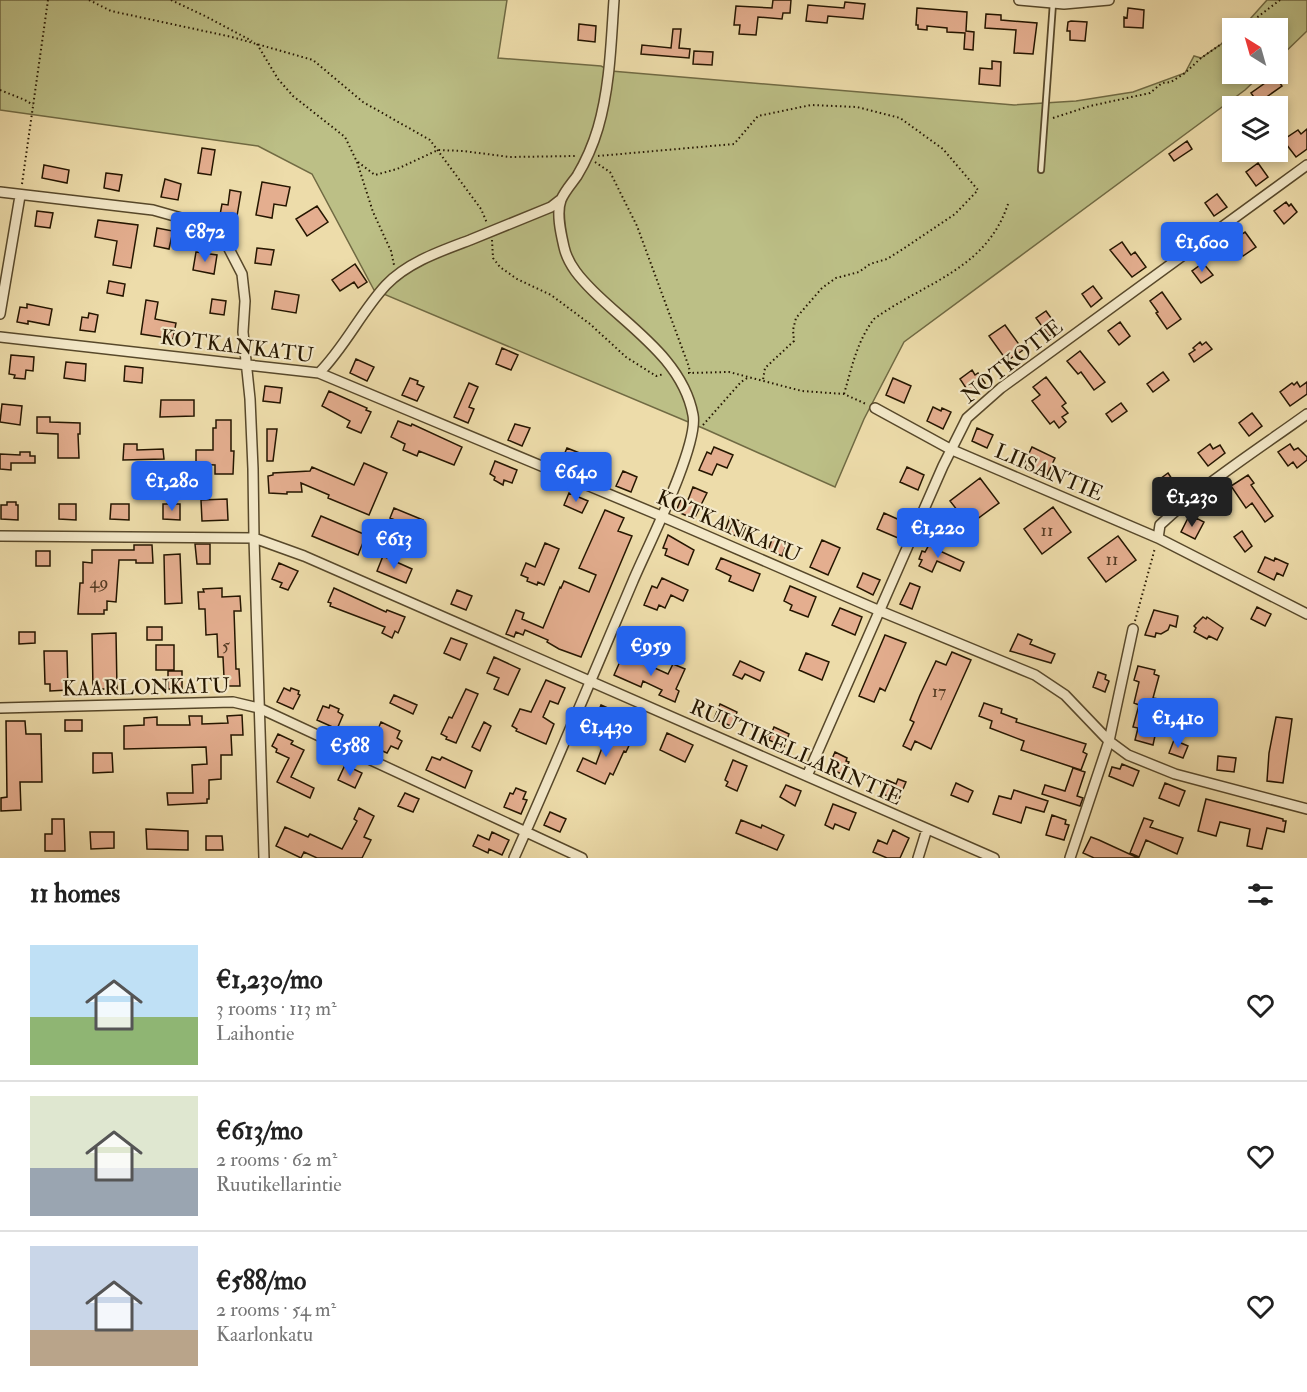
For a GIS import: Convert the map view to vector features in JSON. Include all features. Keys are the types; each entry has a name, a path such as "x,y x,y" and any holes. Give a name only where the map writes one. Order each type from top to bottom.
{"street":[{"path":"320,373 331,361 367,308 387,284 407,268 443,250 551,207 560,200 589,156 598,128 608,82 614,0"},
{"path":"1019,0 1053,3 1110,0"},
{"name":"NOTKOTIE","path":"807,776 950,449 967,418 1001,388 1307,165"},
{"path":"0,192 153,210 199,223 227,245 242,274 250,399 264,858"},
{"path":"0,314 20,196"},
{"path":"514,858 688,452 694,417 675,373 645,337 611,309 581,279 571,265 564,251 560,224 560,200"},
{"name":"KOTKANKATU","path":"0,337 320,373 1035,675 1065,695 1109,741 1128,755 1175,774 1307,809"},
{"name":"LIISANTIE","path":"875,408 950,449 1158,538 1307,614"},
{"path":"1158,538 1160,525 1174,512 1307,414"},
{"name":"RUUTIKELLARINTIE","path":"0,536 254,538 304,556 994,858"},
{"path":"1070,858 1109,741 1133,629"},
{"name":"KAARLONKATU","path":"0,708 233,702 259,708 582,858"},
{"path":"918,858 927,829"}],"lane":[{"path":"1041,170 1053,3"}],"path":[{"path":"20,196 48,0"},
{"path":"89,0 111,11 232,36 313,60 363,102 430,140 481,209 490,232"},
{"path":"171,0 256,44 278,79 293,96 345,137 357,162 373,212 391,251 397,276"},
{"path":"1256,18 1280,0"},
{"path":"1044,121 1090,106 1150,93 1162,83 1171,82 1185,73 1222,44"},
{"path":"0,90 33,105"},
{"path":"357,162 375,175 397,169 438,150 510,157 606,156 734,144 758,116 811,105 857,107 900,118 943,149 978,190 955,214 903,249 887,259 870,264 859,273 836,278 822,288 796,318 793,330 794,341 765,368 763,380"},
{"path":"589,156 606,156"},
{"path":"589,156 609,172 638,226 690,373"},
{"path":"844,394 852,363 864,333 874,319 969,262 988,243 1008,204"},
{"path":"692,434 741,382 749,377"},
{"path":"1133,629 1158,538"}],"green space":[{"path":"0,0 507,0 498,58 601,66 611,71 1014,105 1076,101 1133,92 1185,73 1194,56 1201,58 1222,44 1222,84 1251,84 1237,96 1222,96 1222,107 904,342 864,419 835,487 705,429 374,290 312,174 258,146 0,110"},
{"path":"1267,0 1307,0 1307,31 1288,49 1288,18 1251,18"}],"building":[{"path":"773,0 791,0 790,13 783,13 782,19 758,17 756,35 739,34 740,25 734,25 736,6 772,8"},
{"path":"845,2 865,4 863,19 828,16 827,23 806,21 808,5 844,8"},
{"path":"917,8 967,12 966,31 974,32 973,50 964,49 965,33 947,32 947,28 927,26 927,30 918,29 916,25"},
{"path":"1128,8 1144,10 1143,28 1124,27 1124,17 1127,18"},
{"path":"986,14 1001,15 1001,20 1037,23 1033,54 1014,53 1016,30 985,28"},
{"path":"1068,22 1087,22 1085,41 1070,40 1070,31 1067,31"},
{"path":"579,24 596,26 595,42 578,40"},
{"path":"673,29 681,29 679,48 690,49 689,58 641,54 642,45 671,48"},
{"path":"694,51 713,52 712,65 693,64"},
{"path":"992,61 1001,62 1000,86 979,84 980,68 992,69"},
{"path":"1264,84 1281,84 1282,86 1268,96 1253,96 1251,93"},
{"path":"1307,129 1307,149 1296,157 1288,147 1288,137 1298,130 1301,134"},
{"path":"1187,141 1192,149 1174,161 1169,154"},
{"path":"202,148 215,150 211,175 198,173"},
{"path":"1258,163 1268,177 1256,186 1246,172"},
{"path":"44,165 69,170 67,183 42,178"},
{"path":"106,173 122,175 119,191 104,188"},
{"path":"165,179 181,184 178,200 161,197"},
{"path":"262,182 290,187 286,206 274,204 272,218 256,215"},
{"path":"230,190 241,192 236,222 219,220 222,204 228,205"},
{"path":"1217,194 1227,207 1214,216 1205,203"},
{"path":"1286,202 1289,206 1291,204 1297,212 1284,224 1274,211"},
{"path":"317,206 328,222 307,236 296,219"},
{"path":"37,211 53,213 50,228 35,226"},
{"path":"98,220 138,225 131,268 113,265 117,241 95,237"},
{"path":"1176,223 1186,237 1173,247 1162,233"},
{"path":"157,228 173,231 169,249 154,246"},
{"path":"1245,232 1256,247 1243,256 1233,241"},
{"path":"1122,242 1131,255 1135,252 1146,267 1132,277 1110,250"},
{"path":"257,248 274,250 271,265 255,263"},
{"path":"196,252 217,255 214,274 193,270"},
{"path":"1203,263 1213,275 1201,283 1192,271"},
{"path":"355,264 367,282 358,288 354,282 340,291 332,280"},
{"path":"109,281 125,284 123,296 107,293"},
{"path":"1093,286 1102,298 1091,307 1082,294"},
{"path":"275,291 299,295 296,313 272,309"},
{"path":"1162,292 1181,319 1167,329 1150,301"},
{"path":"212,299 226,301 224,315 210,313"},
{"path":"146,300 158,302 155,319 176,323 173,339 141,334"},
{"path":"27,304 52,309 49,325 28,321 28,324 17,322 20,307 27,308"},
{"path":"1046,311 1059,329 1049,336 1036,318"},
{"path":"89,313 98,315 95,332 80,330 82,317 88,318"},
{"path":"1120,322 1130,336 1119,345 1108,331"},
{"path":"1005,325 1023,350 1007,361 989,336"},
{"path":"1200,342 1202,345 1206,342 1212,349 1194,362 1189,354"},
{"path":"502,348 518,355 511,370 496,364"},
{"path":"1080,351 1105,382 1094,390 1081,372 1078,374 1067,361"},
{"path":"11,355 34,357 33,371 26,370 25,379 14,378 15,375 9,374"},
{"path":"356,359 374,367 367,381 350,373"},
{"path":"66,362 86,364 85,381 64,378"},
{"path":"125,366 143,368 142,383 124,381"},
{"path":"972,370 975,375 978,373 985,383 970,394 960,379"},
{"path":"1163,372 1169,380 1153,392 1147,384"},
{"path":"1046,377 1066,403 1062,406 1068,413 1062,417 1066,422 1059,428 1054,421 1050,424 1032,401 1040,395 1033,387"},
{"path":"410,378 418,381 417,384 424,387 417,401 402,395"},
{"path":"893,378 911,386 904,403 886,395"},
{"path":"1297,382 1300,387 1307,382 1307,394 1290,406 1280,392"},
{"path":"469,383 478,387 469,407 474,409 468,423 454,417"},
{"path":"265,386 282,388 280,403 263,401"},
{"path":"329,391 371,412 361,433 347,427 350,421 322,406"},
{"path":"161,400 194,400 194,416 160,417"},
{"path":"1121,403 1127,411 1112,422 1106,414"},
{"path":"2,404 22,406 20,425 0,422"},
{"path":"933,407 951,412 943,429 927,421"},
{"path":"1252,413 1262,426 1249,436 1239,423"},
{"path":"37,417 50,417 50,422 80,423 79,458 58,458 58,434 37,433"},
{"path":"216,420 231,420 231,451 234,451 233,474 215,474 215,465 196,464 196,450 213,450 213,428 216,428"},
{"path":"398,421 411,426 412,424 462,447 454,465 419,451 417,456 403,450 405,444 391,437"},
{"path":"515,424 530,428 522,446 508,440"},
{"path":"977,428 993,435 987,448 972,441"},
{"path":"267,429 277,429 273,461 267,461"},
{"path":"124,444 137,444 137,450 163,449 164,459 123,460"},
{"path":"1210,444 1213,449 1220,445 1225,453 1208,466 1198,453"},
{"path":"1290,444 1294,450 1298,448 1307,457 1307,460 1297,468 1293,462 1288,466 1278,452"},
{"path":"714,447 733,455 727,468 717,464 712,475 699,470 707,452 711,454"},
{"path":"1032,447 1055,458 1047,475 1024,464"},
{"path":"567,448 582,454 576,468 561,462"},
{"path":"20,452 30,452 30,456 35,456 35,463 11,463 11,470 0,469 0,454 20,455"},
{"path":"495,461 517,470 512,483 504,480 503,485 494,480 495,477 490,474"},
{"path":"364,463 387,473 369,515 328,498 329,495 301,483 302,492 269,493 268,476 273,473 310,471 312,467 354,485"},
{"path":"907,467 924,475 918,490 900,482"},
{"path":"623,471 637,477 631,492 616,486"},
{"path":"1168,473 1178,488 1166,496 1156,482"},
{"path":"1248,475 1254,483 1251,485 1273,516 1265,522 1252,503 1246,508 1231,486"},
{"path":"980,478 999,503 969,525 950,501"},
{"path":"693,487 707,493 694,519 676,511 682,497 688,500"},
{"path":"569,493 588,501 582,513 564,505"},
{"path":"227,499 228,520 202,521 201,500"},
{"path":"7,502 16,502 18,505 18,520 1,519 1,505 7,505"},
{"path":"59,504 76,504 76,520 59,519"},
{"path":"111,504 129,504 129,520 110,519"},
{"path":"163,504 180,504 180,520 163,519"},
{"path":"1053,507 1071,532 1042,554 1024,529"},
{"path":"394,508 423,520 419,530 390,518"},
{"path":"605,510 624,518 618,531 632,536 581,657 559,649 547,642 548,640 525,630 523,635 516,632 514,637 506,634 516,610 524,613 522,619 543,628 564,581 589,592 596,575 579,568"},
{"path":"884,513 904,522 898,538 877,529"},
{"path":"321,516 366,535 358,555 312,536"},
{"path":"730,517 747,524 741,538 725,531"},
{"path":"1188,518 1194,522 1196,518 1204,522 1195,539 1181,532"},
{"path":"1242,531 1252,546 1245,552 1234,537"},
{"path":"668,535 694,550 688,565 665,555 667,549 663,548"},
{"path":"1118,536 1136,560 1106,582 1088,558"},
{"path":"773,537 787,543 782,556 768,550"},
{"path":"822,540 840,548 828,575 810,567"},
{"path":"545,543 559,549 544,585 538,582 537,585 527,581 528,578 521,575 526,563 535,567"},
{"path":"930,543 941,548 940,551 964,562 960,571 937,561 932,572 919,566 922,551 925,552"},
{"path":"195,544 210,544 210,564 197,564"},
{"path":"134,545 152,545 153,563 119,560 116,602 107,601 107,610 104,610 104,614 78,614 80,583 83,583 83,562 92,563 92,550 134,550"},
{"path":"36,551 50,551 50,566 36,566"},
{"path":"180,554 182,603 165,604 164,555"},
{"path":"383,556 412,569 406,583 377,571"},
{"path":"1265,557 1274,561 1275,558 1288,564 1283,576 1277,573 1274,580 1258,572"},
{"path":"721,558 760,574 753,591 729,581 731,576 716,569"},
{"path":"279,563 298,571 288,590 280,587 282,583 272,579"},
{"path":"863,573 880,580 873,595 857,587"},
{"path":"662,578 688,590 683,601 671,595 665,608 659,605 657,610 644,605 652,586 657,588"},
{"path":"910,583 920,587 912,609 900,604"},
{"path":"790,586 816,597 808,617 790,610 792,605 784,601"},
{"path":"222,588 222,597 240,596 241,611 234,611 236,669 239,669 240,686 227,686 223,657 218,657 217,634 206,635 205,609 199,609 198,592 204,592 203,589"},
{"path":"334,588 386,612 387,610 405,617 398,633 395,631 392,638 382,633 385,627 330,606 331,603 328,602"},
{"path":"457,590 472,596 466,610 451,604"},
{"path":"1257,607 1271,614 1265,626 1251,619"},
{"path":"840,608 862,617 855,635 832,625"},
{"path":"1154,610 1178,616 1176,627 1170,625 1168,630 1161,634 1156,633 1155,637 1145,635"},
{"path":"1203,617 1206,619 1207,617 1223,628 1217,640 1209,636 1207,639 1194,632 1196,628 1194,626"},
{"path":"147,627 162,627 162,640 147,640"},
{"path":"19,632 35,632 35,643 19,644"},
{"path":"116,633 117,689 93,689 92,634"},
{"path":"1018,634 1032,640 1030,644 1055,654 1051,663 1010,651"},
{"path":"885,635 906,643 885,691 880,688 874,702 859,696"},
{"path":"451,638 467,644 460,660 444,653"},
{"path":"156,645 174,645 174,670 156,670"},
{"path":"44,651 67,651 68,690 50,691 50,684 45,684"},
{"path":"952,652 971,660 931,749 915,741 911,750 903,746 914,722 910,720 920,695 936,661 946,665"},
{"path":"806,653 829,662 822,680 799,670"},
{"path":"628,656 668,674 673,664 685,669 676,689 679,691 675,702 659,695 662,690 643,681 641,687 614,675 622,657 626,659"},
{"path":"494,657 520,669 508,695 494,689 499,678 487,673"},
{"path":"740,661 764,672 760,681 745,674 742,679 733,675"},
{"path":"1138,666 1155,670 1154,674 1159,676 1153,698 1159,699 1153,721 1158,722 1153,745 1135,740 1138,728 1133,727 1139,705 1134,703 1139,682 1134,680"},
{"path":"168,671 182,671 182,689 168,689"},
{"path":"1098,672 1106,675 1105,679 1109,681 1105,692 1093,687"},
{"path":"546,680 565,688 558,704 550,701 543,717 554,724 546,744 516,731 517,729 512,726 520,709 531,712"},
{"path":"284,688 299,691 300,695 293,709 277,702"},
{"path":"466,689 478,694 456,743 441,734 449,717 452,718"},
{"path":"394,695 417,705 413,714 390,703"},
{"path":"984,703 1002,709 1001,713 1017,719 1016,722 1086,744 1083,752 1087,754 1081,770 1021,750 1024,741 990,728 992,721 979,716"},
{"path":"720,704 737,712 731,726 714,719"},
{"path":"330,705 339,709 338,712 343,715 337,729 317,720 323,706 329,708"},
{"path":"601,705 619,713 614,724 596,717"},
{"path":"242,715 243,735 231,735 232,755 221,755 221,779 209,780 207,803 168,805 167,793 193,793 192,765 207,764 206,747 124,749 124,726 144,725 144,718 157,717 157,725 190,725 189,716 202,716 202,724 228,723 227,716"},
{"path":"1276,717 1292,719 1283,783 1267,781 1269,753"},
{"path":"65,720 82,720 82,731 65,731"},
{"path":"6,721 25,721 26,734 41,734 42,782 20,782 21,810 1,811 1,798 7,797"},
{"path":"381,722 400,731 397,738 402,741 398,749 391,746 387,753 371,746"},
{"path":"484,722 491,726 480,751 472,747"},
{"path":"774,727 789,734 784,747 769,740"},
{"path":"609,729 632,739 613,775 610,773 605,784 577,771 583,758 596,764"},
{"path":"667,733 693,745 685,762 660,750"},
{"path":"278,734 293,741 291,744 304,750 291,777 314,788 310,798 277,782 289,758 276,752 277,749 272,746"},
{"path":"1174,740 1188,746 1183,758 1169,753"},
{"path":"835,752 847,758 846,761 849,762 844,775 828,768"},
{"path":"93,753 112,753 113,772 93,773"},
{"path":"1218,756 1236,758 1234,772 1217,770"},
{"path":"432,757 440,760 442,757 472,771 465,788 426,770"},
{"path":"733,760 747,766 737,791 726,786 728,782 725,780"},
{"path":"1122,764 1139,771 1133,786 1109,776 1112,767 1120,769"},
{"path":"345,765 362,773 355,788 338,780"},
{"path":"1073,768 1085,772 1077,796 1083,798 1080,806 1042,794 1045,785 1065,791"},
{"path":"898,779 906,782 898,801 881,793 887,780 896,784"},
{"path":"956,783 973,791 968,802 951,795"},
{"path":"1165,783 1185,791 1179,806 1159,798"},
{"path":"786,785 801,791 795,806 780,797"},
{"path":"516,788 526,792 523,799 527,800 521,814 504,807 510,793 513,794"},
{"path":"1014,790 1048,801 1044,812 1026,807 1021,823 993,814 999,796 1011,799"},
{"path":"405,793 419,799 413,812 398,806"},
{"path":"1206,799 1283,819 1286,821 1284,832 1267,828 1262,849 1247,846 1250,829 1220,822 1216,836 1198,831"},
{"path":"833,804 856,813 849,830 835,824 833,829 825,825"},
{"path":"359,808 374,816 364,837 371,840 362,858 317,858 304,852 301,858 276,846 285,827 308,837 310,834 342,849 357,821 354,819"},
{"path":"550,812 566,819 560,832 544,825"},
{"path":"1052,815 1066,820 1065,824 1069,825 1064,840 1046,835"},
{"path":"1144,818 1153,821 1150,827 1183,838 1177,854 1146,840 1139,857 1130,853"},
{"path":"52,819 64,819 65,851 45,851 45,834 52,834"},
{"path":"741,820 761,828 762,825 784,835 777,850 736,833"},
{"path":"146,829 188,831 188,850 147,849"},
{"path":"893,830 909,838 900,858 887,858 873,852 878,840 887,844"},
{"path":"90,832 114,832 114,848 91,849"},
{"path":"492,832 509,840 502,855 489,849 488,853 473,846 478,835 489,840"},
{"path":"206,836 222,836 223,850 206,850"},
{"path":"1091,837 1138,858 1094,858 1083,853"}]}
